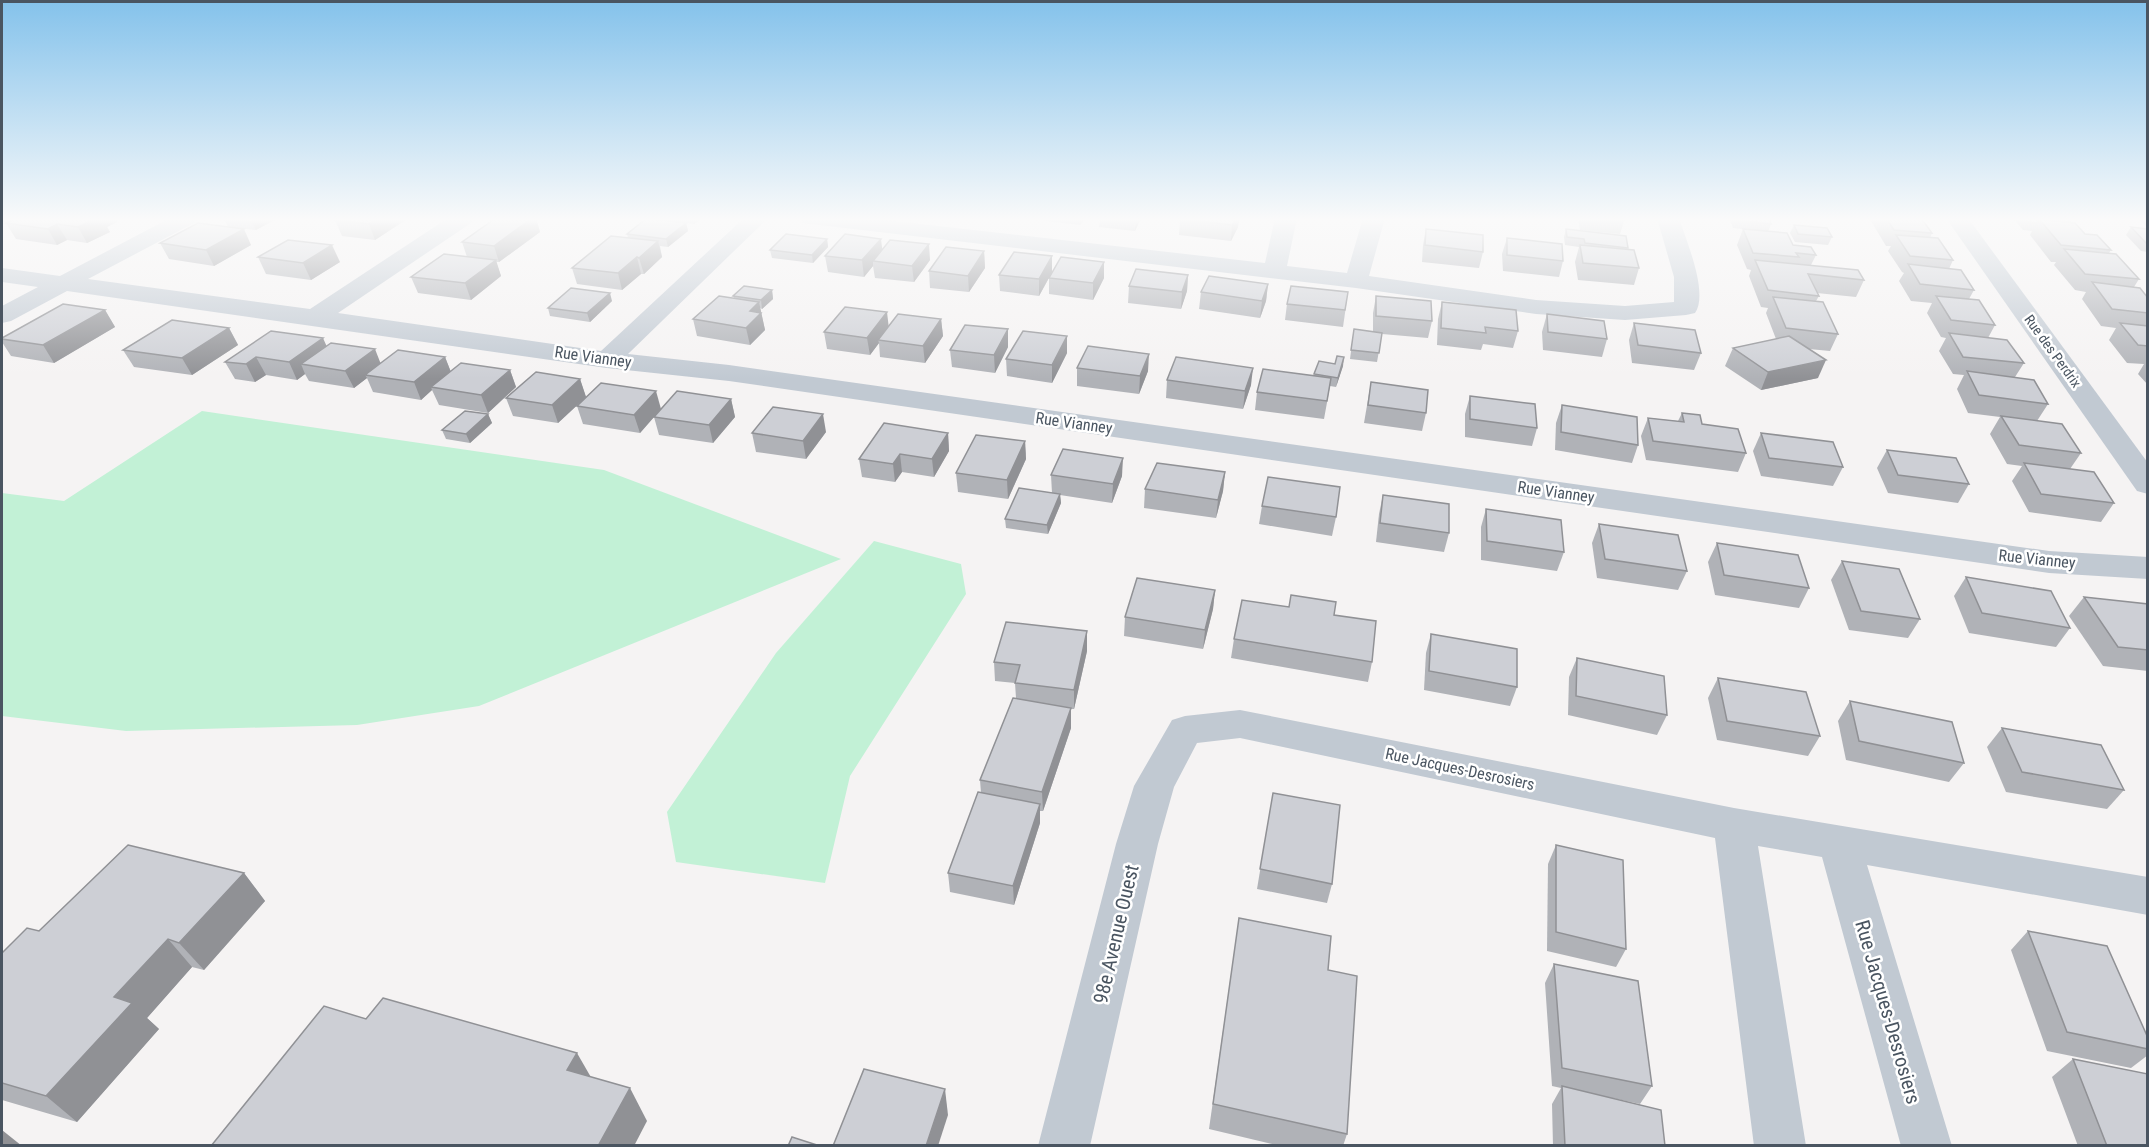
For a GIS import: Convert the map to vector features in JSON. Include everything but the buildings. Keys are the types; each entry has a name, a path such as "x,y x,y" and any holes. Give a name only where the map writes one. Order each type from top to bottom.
{"street":[{"path":"2,316 85,272"},
{"path":"315,317 383,272"},
{"path":"607,360 700,272"},
{"path":"1262,272 1356,281 1536,307 1625,313 1686,308 1684,272"},
{"path":"1356,281 1359,272"},
{"name":"Rue des Perdrix","path":"1995,272 2148,484"},
{"name":"Rue Vianney","path":"2,275 60,285 315,317 607,360 729,373 2049,562 2148,568"},
{"name":"Rue Jacques-Desrosiers","path":"1185,730 1240,724 1734,825 2148,896"},
{"name":"98e Avenue Ouest","path":"1064,1146 1137,844 1154,786 1185,730"},
{"path":"1734,825 1780,1146"},
{"name":"Rue Jacques-Desrosiers","path":"1839,843 1927,1146"}],"green space":[{"path":"202,411 604,470 841,559 479,706 357,725 126,731 2,716 2,493 64,501"},
{"path":"874,541 961,564 966,594 850,776 825,883 676,862 667,812 776,653"}]}
